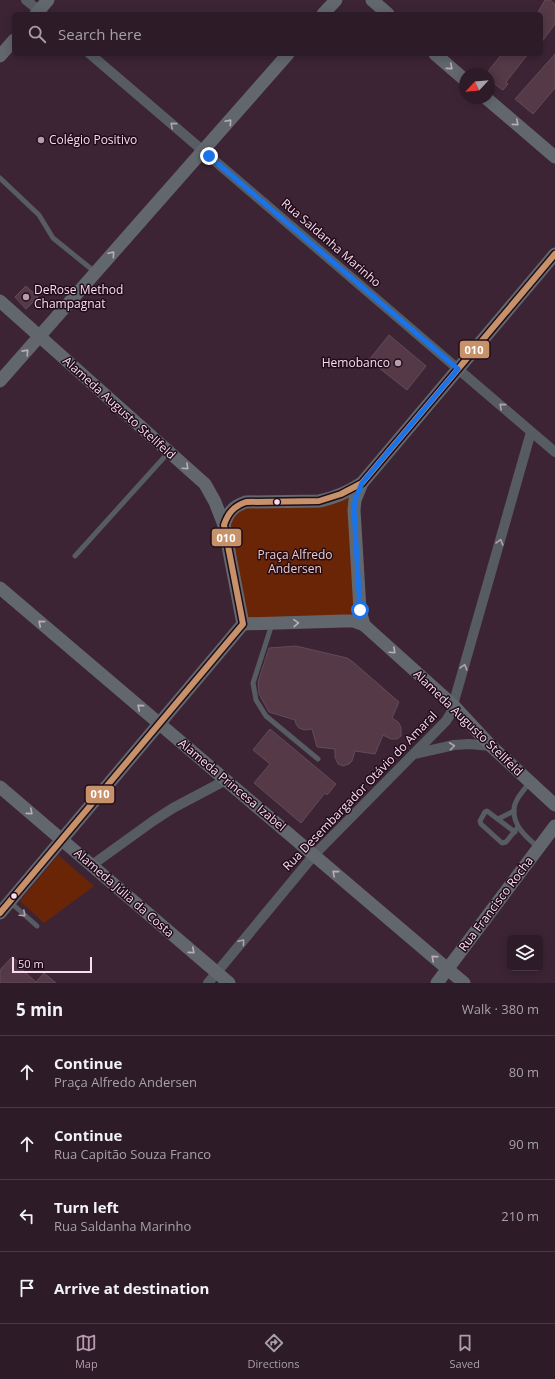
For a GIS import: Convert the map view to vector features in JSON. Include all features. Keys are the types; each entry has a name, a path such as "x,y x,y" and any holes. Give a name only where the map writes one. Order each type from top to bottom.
{"street":[{"path":"26,0 38,12"},
{"path":"40,12 48,0"},
{"path":"325,12 336,0"},
{"path":"372,0 386,12"},
{"path":"0,56 12,42"},
{"name":"Rua Saldanha Marinho","path":"92,56 555,452"},
{"path":"0,381 286,56"},
{"path":"437,56 459,75"},
{"path":"493,104 555,157"},
{"path":"364,625 360,610 354,510 355,500 362,483 555,254"},
{"name":"Alameda Augusto Stellfeld","path":"0,301 205,484 215,502 224,525"},
{"name":"Rua Desembargador Otávio do Amaral","path":"208,983 314,855 446,721 451,713 531,432"},
{"path":"243,624 224,525 228,514 239,504 246,502 319,501 338,496 362,483"},
{"name":"Alameda Princesa Izabel","path":"0,588 464,983"},
{"path":"0,912 243,624 344,621 364,625"},
{"name":"Alameda Augusto Stellfeld","path":"364,625 453,705 491,746 555,805"},
{"path":"414,754 454,745 469,744 491,746"},
{"path":"92,865 167,812 226,780"},
{"name":"Alameda Júlia da Costa","path":"0,787 229,983"},
{"name":"Rua Francisco Rocha","path":"437,983 555,826"}],"lane":[{"path":"0,178 39,215 53,238 96,272"},
{"path":"75,556 170,452"},
{"path":"272,623 253,683 256,700 266,716 318,759"},
{"path":"517,830 514,811 520,796 530,782"},
{"path":"517,830 506,842 502,843 481,824 480,821 487,811 517,830 539,848"},
{"path":"498,819 514,811"},
{"path":"9,902 37,926"}],"green space":[{"name":"Praça Alfredo Andersen","path":"358,492 361,616 243,624 228,515 233,509"},
{"path":"58,855 94,886 44,923 20,901"}],"building":[{"path":"545,0 550,0 555,4 555,24 543,40 543,12 538,12"},
{"path":"555,54 555,88 533,114 515,99"},
{"path":"500,56 526,56 506,82 508,84 503,90 495,84 495,68 491,68"},
{"name":"DeRose Method Champagnat","path":"26,286 38,297 26,309 15,297"},
{"name":"Hemobanco","path":"389,335 426,366 407,390 369,360"},
{"path":"296,646 347,658 353,662 399,702 392,718 398,722 401,727 401,736 397,739 391,739 383,735 375,754 355,751 352,761 343,766 338,764 335,757 335,749 317,747 312,729 304,730 299,728 295,720 269,712 259,694 258,682 269,648"},
{"path":"270,729 336,784 327,795 325,793 301,823 254,783 270,764 253,750"},
{"path":"12,957 22,965 19,967 36,982 44,973 56,983 0,983 0,970"}],"transit line":[{"name":"010","path":"0,913 243,624 224,525 232,510 246,502 319,501 341,494 362,483 555,254"}],"place":[{"name":"Colégio Positivo","path":"41,140"},
{"name":"DeRose Method Champagnat","path":"26,297"},
{"name":"Hemobanco","path":"398,363"}],"route":[{"path":"209,156 458,369 362,483 358,492 354,510 360,610"}]}
